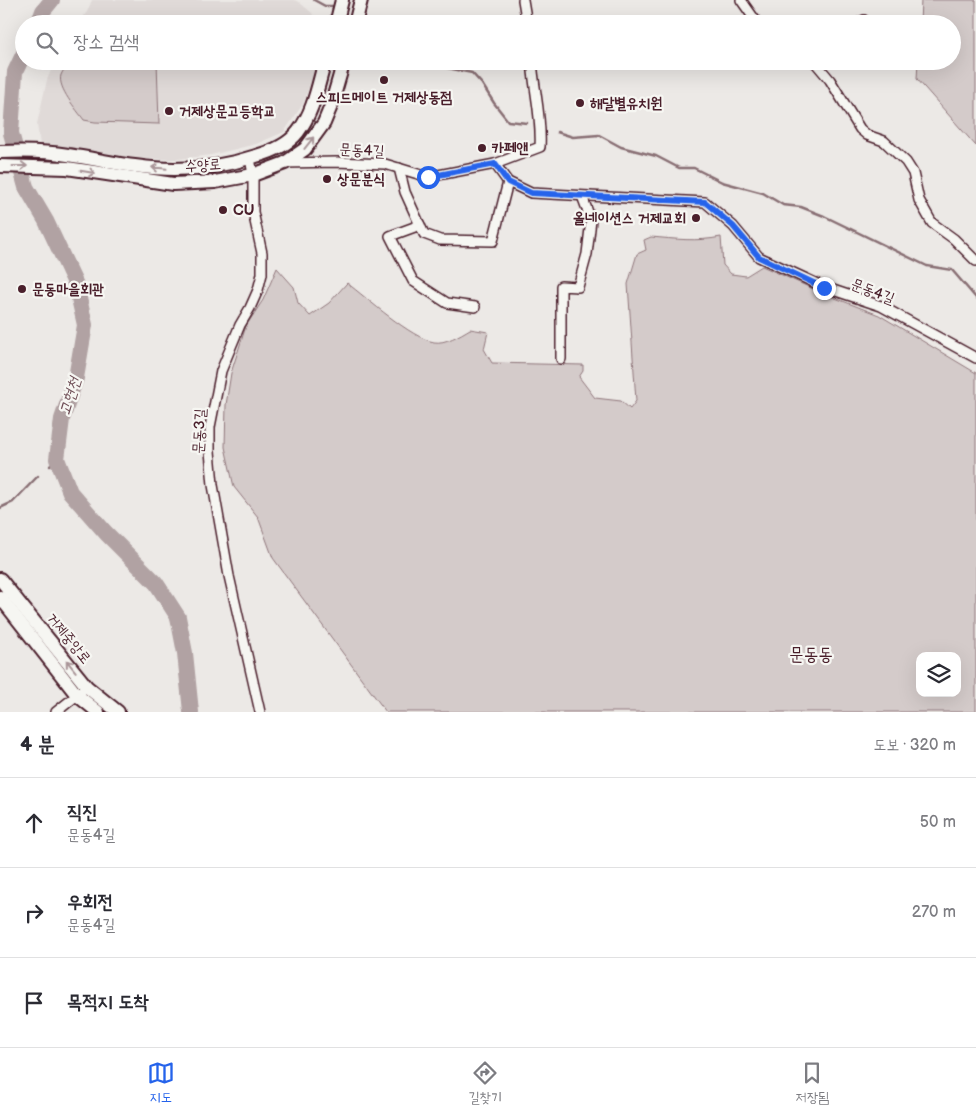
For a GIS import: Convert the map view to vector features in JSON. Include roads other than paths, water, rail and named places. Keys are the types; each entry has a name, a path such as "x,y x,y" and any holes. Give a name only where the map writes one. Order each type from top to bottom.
{"street":[{"path":"338,15 342,0"},
{"path":"358,15 362,0"},
{"path":"523,0 526,15"},
{"path":"741,0 752,15"},
{"name":"수양로","path":"0,152 34,151 104,162 173,169 236,163 272,152 297,133 313,103 322,70"},
{"name":"수양로","path":"0,166 66,168 173,184 216,182 253,175 285,163 305,149 324,123 332,106 342,70"},
{"path":"495,164 540,147 541,134 533,70"},
{"path":"822,70 830,80 860,129 867,135 884,141 906,162 913,173 919,200 932,223 954,239 976,261"},
{"name":"문동3길","path":"250,158 253,175 253,212 262,253 262,274 254,299 240,324 221,371 210,426 210,451 213,485 229,576 260,712"},
{"name":"문동4길","path":"285,163 337,162 385,164 428,177 495,164 508,182 531,193 705,202 733,226 759,257 824,288 881,306 976,358"},
{"path":"399,168 405,192 424,234 440,240 493,241 508,182"},
{"path":"561,359 561,286 578,287 587,254 591,220 582,196"},
{"path":"420,225 390,236 413,281 447,304 476,307"},
{"name":"거제중앙로","path":"0,579 98,712"},
{"name":"거제중앙로","path":"0,597 82,691 118,712"},
{"path":"56,712 82,691"}],"waterway":[{"name":"고현천","path":"41,15 52,0"},
{"path":"314,0 325,6 333,6"},
{"name":"고현천","path":"16,70 11,133 26,187 46,221 76,285 85,325 76,378 62,419 57,459 70,492 106,533 156,583 178,617 185,653 191,712"},
{"path":"457,70 472,73 508,121 527,123"},
{"path":"557,132 573,137 599,135 621,147 656,156 679,168 694,168 722,182 763,193 783,205 801,207 824,216 927,266 952,270 976,298"},
{"path":"50,466 57,459"},
{"path":"0,508 13,502 38,476"}],"place":[{"name":"스피드메이트 거제상동점","path":"384,80"},
{"name":"해달별유치원","path":"580,103"},
{"name":"거제상문고등학교","path":"169,111"},
{"name":"카페앤","path":"482,148"},
{"name":"상문분식","path":"327,179"},
{"name":"CU","path":"223,210"},
{"name":"올네이션스 거제교회","path":"696,218"},
{"name":"문동마을회관","path":"22,289"}],"district":[{"name":"문동동","path":"811,654"}]}
